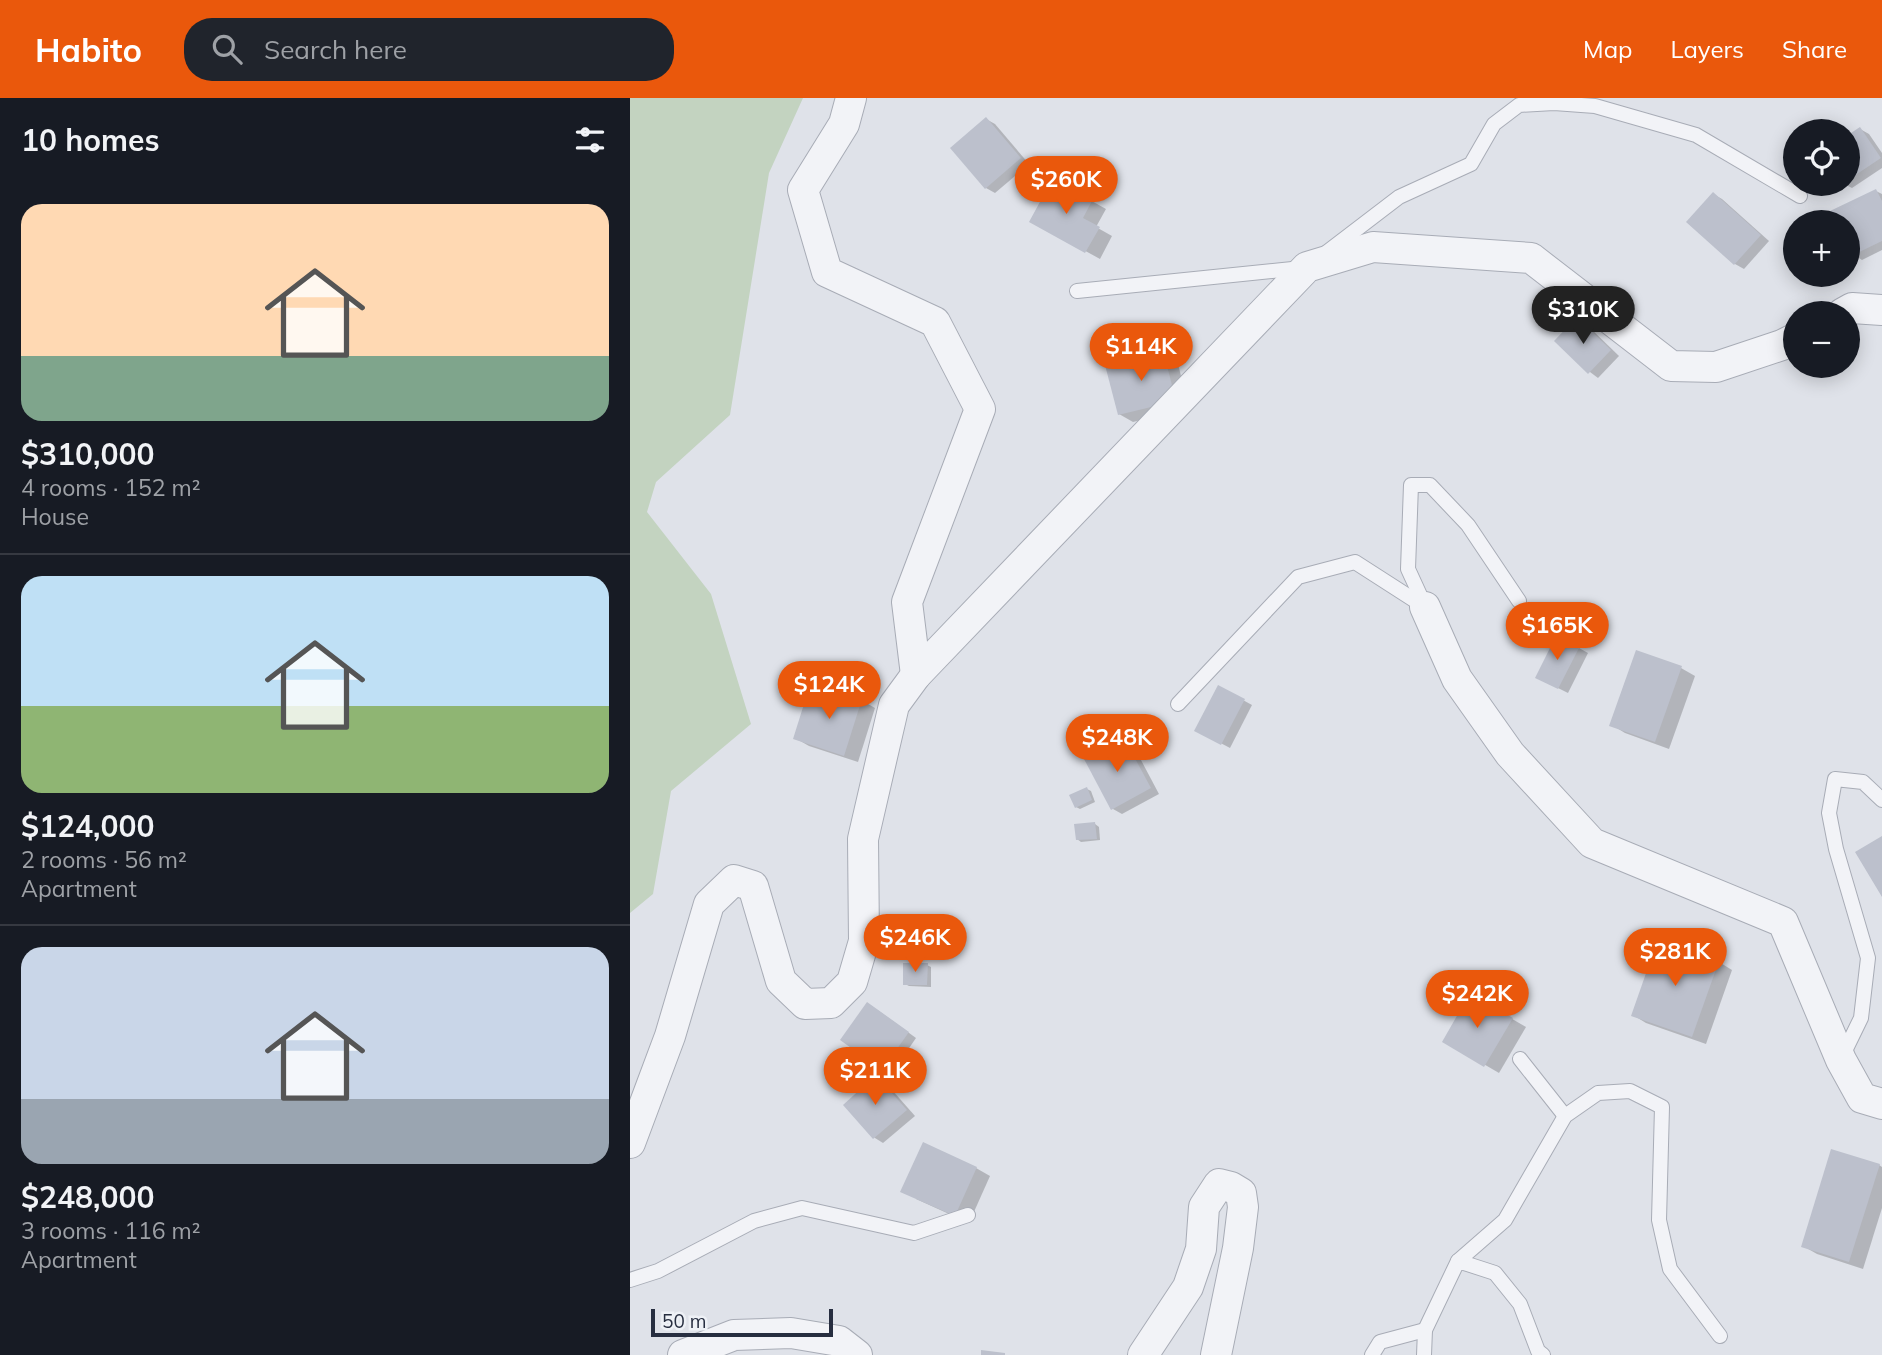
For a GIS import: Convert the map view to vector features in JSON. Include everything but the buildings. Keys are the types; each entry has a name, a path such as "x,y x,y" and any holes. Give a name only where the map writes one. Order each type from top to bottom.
{"street":[{"path":"851,98 844,124 803,190 827,272 935,322 980,408 907,602 916,675"},
{"path":"630,1143 670,1036 709,904 734,880 753,886 781,981 805,1004 831,1003 852,982 864,942 863,838 894,705 916,675 1307,267 1373,247 1531,258 1671,366 1716,367 1783,344"},
{"path":"1860,308 1882,310"},
{"path":"1425,607 1458,679 1510,754 1592,843 1783,922 1841,1060 1862,1098 1882,1104"},
{"path":"1143,1355 1188,1287 1201,1249 1205,1207 1219,1184 1241,1193 1243,1207 1238,1248 1216,1355"},
{"path":"683,1355 734,1335 791,1333 839,1341 857,1355"}],"lane":[{"path":"1077,290 1307,267 1399,197 1471,164 1494,124 1519,105 1554,103 1595,106 1696,135 1783,185"},
{"path":"1425,607 1408,569 1410,485 1430,485 1468,525 1519,601"},
{"path":"1178,704 1298,577 1354,562 1425,607"},
{"path":"1841,1060 1861,1018 1868,958 1836,849 1829,813 1835,779 1863,782 1882,800"},
{"path":"1520,1059 1565,1116"},
{"path":"1424,1355 1425,1330 1458,1261 1505,1220 1565,1116 1598,1093 1630,1091 1662,1107 1659,1220 1670,1269 1720,1336"},
{"path":"630,1280 658,1271 754,1221 802,1208 914,1233 968,1214"},
{"path":"1458,1261 1495,1273 1520,1304 1538,1351 1543,1355"},
{"path":"1372,1355 1381,1342 1425,1330"}],"green space":[{"path":"630,98 803,98 769,173 730,415 656,482 647,512 711,594 751,724 671,791 653,894 630,913"}]}
